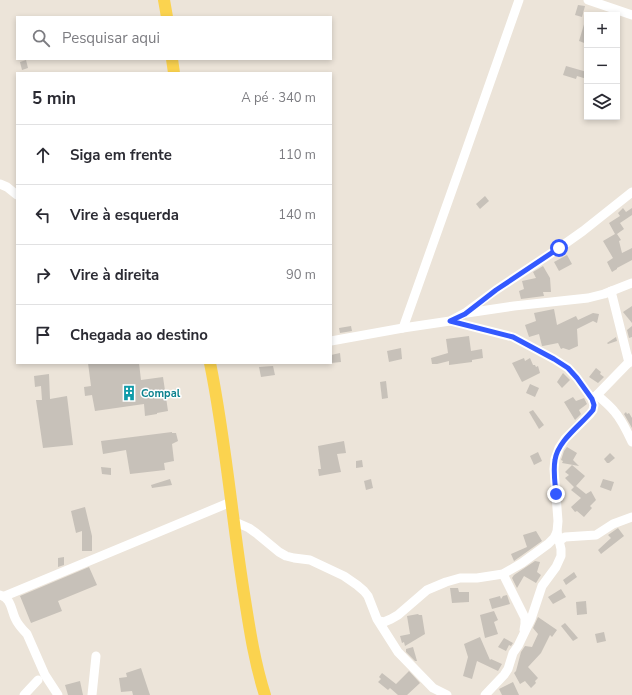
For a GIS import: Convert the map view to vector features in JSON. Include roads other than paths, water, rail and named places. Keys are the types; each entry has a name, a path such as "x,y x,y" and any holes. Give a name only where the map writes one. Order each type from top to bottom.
{"main road":[{"path":"164,0 167,16"},
{"path":"172,60 174,72"},
{"path":"210,364 216,394 241,580 252,646 265,695"}],"street":[{"path":"403,328 519,0"},
{"path":"588,0 632,14"},
{"path":"0,184 7,187 16,194"},
{"path":"332,341 450,321 465,314 496,290 583,231 632,192"},
{"path":"465,314 514,306 588,298 611,291 632,282"},
{"path":"485,695 508,669 513,653 535,610 542,586 556,567 560,556 554,469 555,459 559,448 593,410 594,397 630,361 611,291"},
{"path":"450,321 513,337 568,368 594,397 613,410 626,429 632,442"},
{"path":"58,695 45,675 27,634 22,630 14,617 10,602 2,595 231,502"},
{"path":"379,621 384,622 398,615 427,590 446,582 460,578 477,578 504,574 522,564 554,538 596,535 613,524 632,517"},
{"path":"233,521 256,533 279,552 290,557 310,560 344,576 357,585 368,596 377,619 398,652 433,688 447,695"},
{"path":"504,574 525,618 522,637"},
{"path":"92,695 96,656"},
{"path":"24,695 38,680"}],"place":[{"name":"Compal","path":"129,393"}]}
